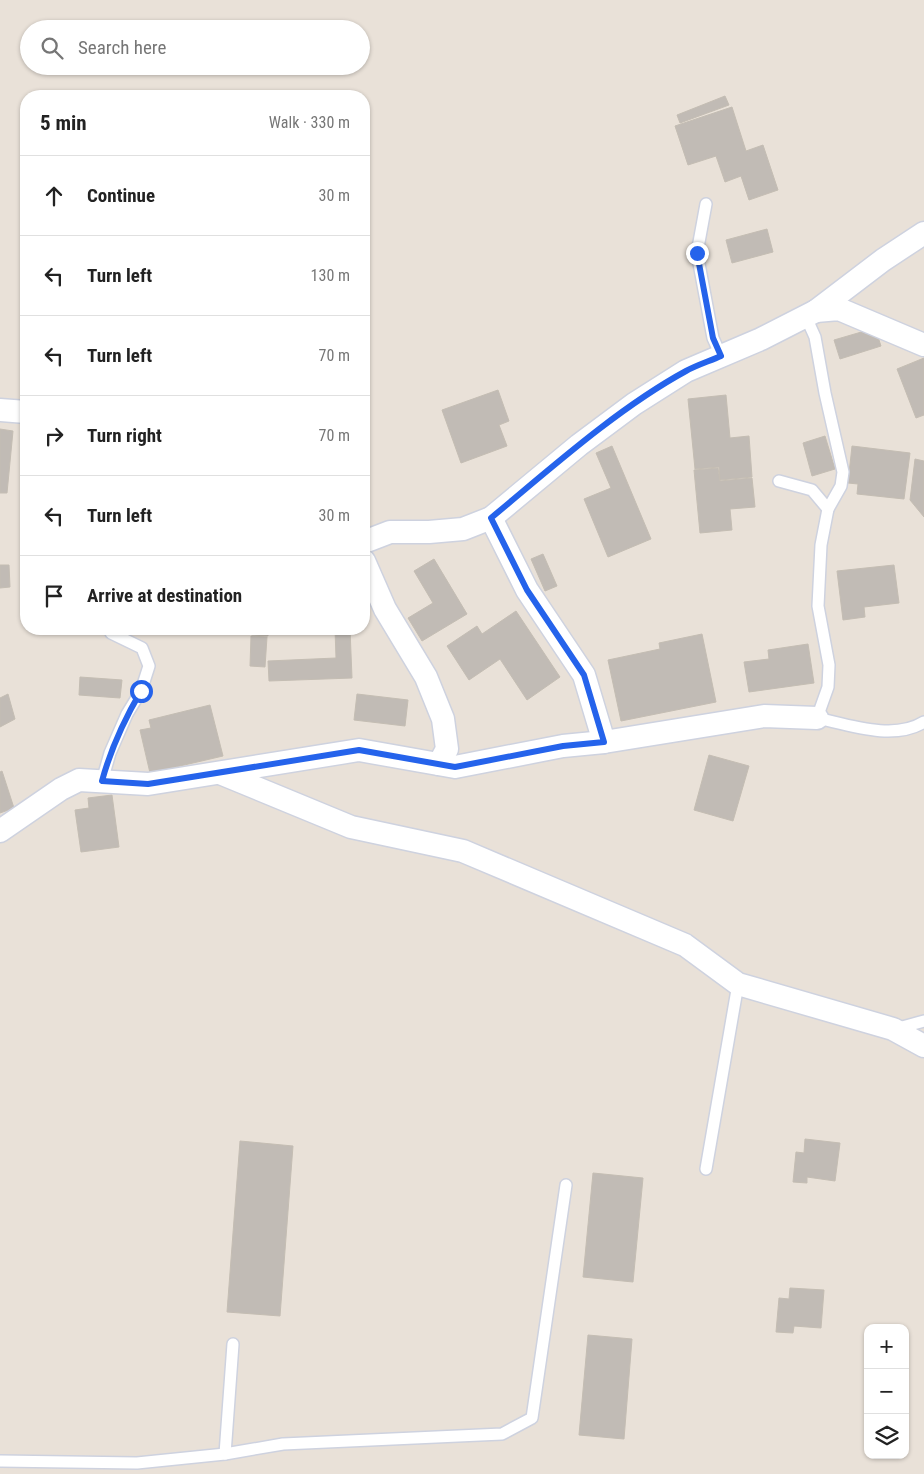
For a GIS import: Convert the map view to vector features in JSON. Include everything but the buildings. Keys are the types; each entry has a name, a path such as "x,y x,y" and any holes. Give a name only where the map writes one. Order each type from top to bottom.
{"street":[{"path":"370,540 390,532 429,532 463,529 491,518 580,445 634,404 686,371 761,339 811,314 883,260 924,233"},
{"path":"811,314 840,309 924,345"},
{"path":"0,410 20,412"},
{"path":"491,518 527,590 584,675 604,742"},
{"path":"370,575 385,609 426,677 443,719 447,749 439,764"},
{"path":"0,831 61,789 79,780 148,784 359,750 455,767 563,746 604,742 764,716 817,718"},
{"path":"220,773 351,827 463,851 685,945 738,984 893,1029 924,1046"}],"lane":[{"path":"706,204 697,253 713,338 721,356"},
{"path":"811,314 825,394 843,472 841,486 828,509 821,545 818,606 829,665 828,688 817,718 876,732 915,728 924,722"},
{"path":"779,481 812,490 828,509"},
{"path":"102,781 110,753 127,714 141,691 149,666 142,648 117,635"},
{"path":"706,1169 738,984"},
{"path":"893,1029 924,1021"},
{"path":"0,1461 137,1463 225,1454 283,1444 502,1434 532,1418 566,1185"},
{"path":"225,1454 233,1344"}],"route":[{"path":"141,691 127,714 110,753 102,781 148,784 359,750 455,767 563,746 604,742 584,675 552,630 527,590 491,518 580,445 634,404 686,371 721,356 713,338 697,253"}]}
